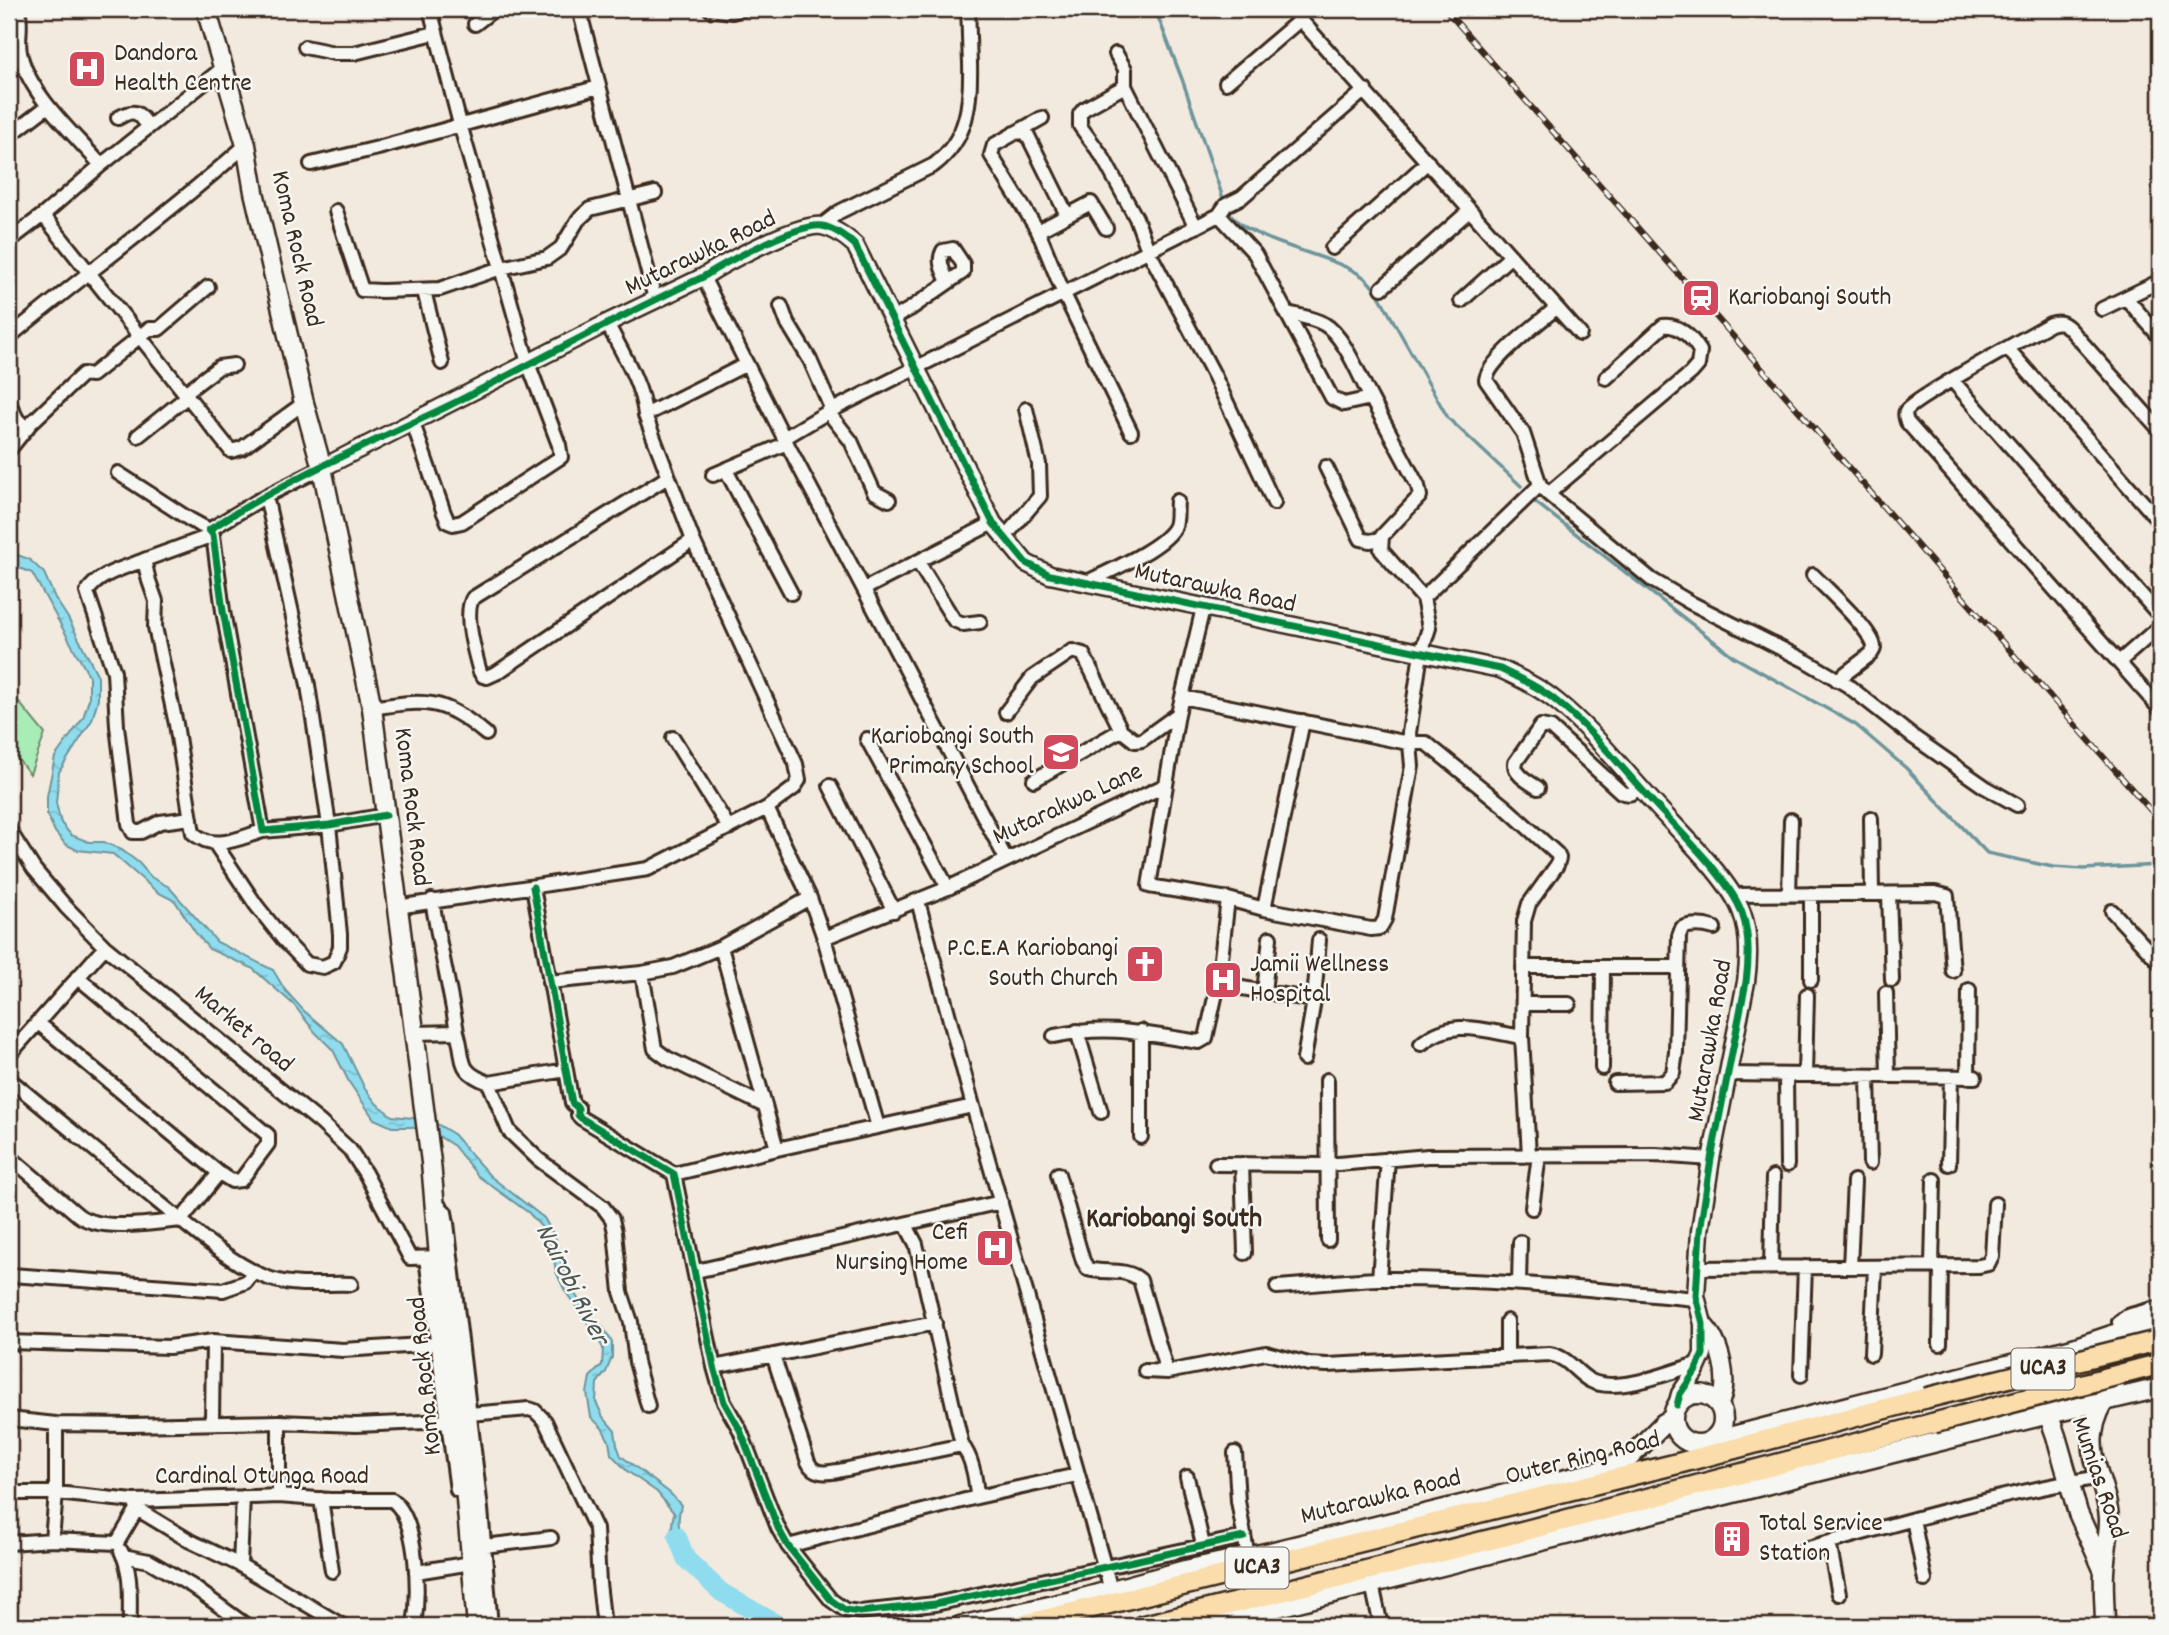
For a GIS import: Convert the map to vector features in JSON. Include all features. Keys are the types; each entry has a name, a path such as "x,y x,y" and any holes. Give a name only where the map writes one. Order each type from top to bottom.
{"main road":[{"name":"Koma Rock Road","path":"206,9 246,145 254,192 322,468 372,708 431,1162 435,1202 433,1257 458,1407 477,1626"},
{"name":"UCA3","path":"1702,1444 2029,1360 2160,1319"},
{"name":"Mumias Road","path":"2105,1626 2104,1573 2109,1519 2092,1436 2120,1372 2121,1332"},
{"name":"Outer Ring Road","path":"1018,1626 1290,1561 2160,1340"},
{"name":"Mumias Road","path":"2029,1360 2049,1414 2067,1482 2104,1573"},
{"name":"Outer Ring Road","path":"1142,1626 1501,1536 2160,1364"},
{"name":"UCA3","path":"1202,1626 2160,1388"},
{"name":"Outer Ring Road","path":"1702,1444 1684,1440 1676,1431 1675,1412 1682,1400 1694,1394 1708,1396 1720,1408"},
{"name":"UCA3","path":"1720,1408 1744,1424 1774,1426"},
{"path":"1702,1444 1711,1441 1722,1428 1720,1408"},
{"name":"Mutarawka Road","path":"1248,1557 1600,1471 1628,1459 1675,1412"},
{"name":"UCA3","path":"960,1626 1248,1557"},
{"path":"1204,1580 1248,1557"}],"street":[{"path":"18,9 21,18 20,54 24,68 48,106 101,165"},
{"path":"413,423 444,513 448,522 453,524 462,522 561,457 528,363 430,9"},
{"path":"475,24 494,9"},
{"path":"579,9 656,299"},
{"path":"710,9 732,12 743,9"},
{"path":"821,226 839,212 934,165 946,156 958,140 966,119 970,93 968,9"},
{"path":"1291,9 1580,334"},
{"path":"1226,83 1301,19"},
{"path":"304,47 334,53 354,53 435,33"},
{"path":"1116,54 1125,69 1125,86 1196,227"},
{"path":"9,241 223,68"},
{"path":"1125,86 1084,109 1079,120 1080,126 1102,156 1136,218 1148,250 1214,375 1274,503"},
{"path":"311,164 599,87"},
{"path":"791,593 720,472 785,440 830,411 1219,215 1226,205 1242,197 1365,90"},
{"path":"9,136 48,106"},
{"path":"118,118 129,111 135,112 141,115 149,127"},
{"path":"1042,118 994,145 991,155 1038,231 1131,432"},
{"path":"1014,133 1026,132 1067,215"},
{"path":"9,337 88,272 189,195 246,145"},
{"path":"1332,248 1428,162"},
{"path":"336,211 362,290 424,291 440,289 501,268 552,256 561,248 578,220 590,209 655,193"},
{"path":"1038,231 1091,203 1106,229"},
{"path":"1382,288 1470,210"},
{"path":"43,215 228,448 235,452 304,403"},
{"path":"1219,215 1255,254 1332,398 1345,404 1371,398"},
{"name":"Mutarawka Road","path":"322,468 607,323 704,278 758,247 803,229 821,226 838,233 855,245 993,523 1026,564 1041,573 1085,583 1500,669 1555,700 1640,788 1733,895 1746,929 1748,965 1711,1159 1696,1268 1696,1299 1703,1324 1704,1347 1699,1363 1680,1394 1675,1412"},
{"path":"1461,301 1511,256"},
{"path":"704,278 785,440 1006,859"},
{"path":"2102,309 2160,281"},
{"path":"892,319 948,282"},
{"path":"9,450 83,374 92,375 149,329 159,329 208,287"},
{"path":"424,291 442,363"},
{"path":"2126,298 2160,337"},
{"path":"781,306 787,322 810,360 830,411 850,441 874,492 889,500"},
{"path":"1556,308 1486,374 1486,380 1522,433 1544,489 1652,580 1837,680 1985,787 2017,805"},
{"path":"1287,313 1322,323 1332,329 1420,493 1419,499 1381,539 1361,539 1326,467"},
{"path":"397,906 648,869 767,808 794,788 799,780 798,770 693,540 628,364 607,323"},
{"path":"2160,430 2064,323 2049,324 1952,380 1906,411 1907,422 2160,709"},
{"path":"1423,598 1544,489 1691,373 1698,365 1700,351 1680,329 1671,325 1662,326 1606,378"},
{"path":"2008,349 2160,522"},
{"path":"645,415 747,364"},
{"path":"138,436 219,367 234,365"},
{"path":"1952,380 2160,616"},
{"path":"9,403 17,419 27,429"},
{"path":"1004,538 1040,496 1039,464 1026,409"},
{"path":"191,818 160,822 141,832 133,832 129,824 114,672 87,592 91,584 106,575 211,532 266,496 322,468"},
{"path":"118,473 211,532"},
{"path":"668,477 473,598 469,606 469,616 483,676 498,672 693,540"},
{"path":"216,845 282,939 307,964 323,967 334,962 340,947 329,825 309,685 266,496"},
{"path":"1085,583 1156,545 1167,536 1176,524 1177,501"},
{"path":"864,589 993,523"},
{"path":"211,532 263,831"},
{"path":"1164,786 1149,886 1228,899 1264,909 1371,929 1380,928 1385,919 1412,766 1408,743 1421,653 1429,628 1423,598 1381,550 1381,539"},
{"path":"144,560 156,601 155,627 176,724 193,833 203,842 216,845 263,831 329,825 386,815"},
{"path":"918,562 954,620 964,624 980,622"},
{"path":"1813,575 1873,643 1871,654 1837,680"},
{"name":"Mutarakwa Lane","path":"824,938 948,888 1164,786 1203,608"},
{"path":"2119,662 2160,626"},
{"path":"1006,712 1037,673 1072,651 1078,651 1086,659 1121,730 1138,741 1178,714"},
{"path":"1182,697 1408,743 1426,743 1505,807 1557,854 1557,865 1526,912 1522,1037 1534,1155 1532,1208"},
{"path":"372,708 404,702 430,702 457,713 486,734"},
{"path":"1264,909 1303,721"},
{"path":"1538,788 1516,772 1514,767 1541,726 1551,727 1621,792 1627,795 1640,788"},
{"path":"1034,780 1121,730"},
{"path":"673,738 729,828"},
{"path":"867,739 948,888"},
{"path":"830,786 894,911"},
{"path":"767,808 810,898 824,938 878,1127"},
{"path":"1871,818 1872,894"},
{"path":"1789,894 1791,820"},
{"name":"Market road","path":"9,830 34,869 105,947 335,1135 365,1173 408,1256 413,1259 433,1257"},
{"path":"533,887 572,1103 578,1108 581,1118 674,1174 973,1106"},
{"path":"1811,894 1811,980"},
{"path":"1889,894 1892,981"},
{"path":"1733,895 1947,896 1953,971"},
{"path":"550,982 642,973 673,967 721,947 810,898"},
{"path":"1054,1036 1106,1029 1141,1031 1202,1041 1208,1034 1218,984 1228,899"},
{"path":"432,900 464,1066 472,1076 489,1083 566,1070"},
{"path":"918,901 973,1106 1111,1590"},
{"path":"2112,911 2160,963"},
{"path":"1615,1083 1665,1082 1673,1073 1676,1052 1677,949 1682,928 1714,928"},
{"path":"1264,992 1270,938"},
{"path":"1304,1059 1320,940"},
{"path":"9,1055 105,947"},
{"path":"721,947 777,1149"},
{"path":"1523,967 1677,967"},
{"path":"1602,1068 1603,967"},
{"path":"642,973 655,1049 667,1058 765,1106"},
{"path":"37,1022 219,1173 232,1181 241,1180 268,1144 268,1135 77,977"},
{"path":"1218,984 1314,1000"},
{"path":"1727,1074 1971,1077 1969,990"},
{"path":"1886,993 1888,1076"},
{"path":"1805,1075 1807,996"},
{"path":"1522,1004 1569,1004"},
{"path":"1421,1044 1431,1036 1458,1026 1522,1037"},
{"path":"1077,1031 1101,1112"},
{"path":"1141,1031 1141,1137"},
{"path":"415,1033 457,1032"},
{"path":"1786,1075 1787,1165"},
{"path":"1868,1076 1870,1163"},
{"path":"1949,1164 1951,1077"},
{"path":"9,1079 181,1220 220,1250 254,1271 272,1279 292,1283 351,1284"},
{"path":"1327,1080 1328,1240"},
{"path":"489,1083 509,1131 538,1159 603,1207 612,1219 621,1292 631,1322 636,1362 648,1406"},
{"path":"1216,1164 1328,1165 1428,1156 1656,1155 1711,1159"},
{"path":"9,1156 85,1220 95,1223 181,1220 219,1173"},
{"path":"1379,1279 1388,1159"},
{"path":"1242,1164 1245,1253"},
{"path":"674,1174 714,1367 724,1402 740,1430 778,1528 788,1546 831,1600 845,1610 860,1612 934,1604 1244,1537"},
{"path":"1058,1174 1083,1261 1088,1269 1097,1272 1127,1272 1140,1280 1167,1372"},
{"path":"1771,1267 1773,1177"},
{"path":"1934,1180 1940,1344"},
{"path":"1850,1267 1854,1181"},
{"path":"435,1202 446,1216 491,1626"},
{"path":"695,1271 1001,1202"},
{"path":"1696,1268 1988,1264 1992,1256 1996,1204"},
{"path":"906,1225 916,1244 962,1445 967,1451 973,1471 977,1497"},
{"path":"1519,1283 1520,1241"},
{"path":"433,1257 437,1343 449,1421 471,1626"},
{"path":"1801,1375 1805,1267"},
{"path":"1871,1354 1875,1267"},
{"path":"10,1275 223,1290 246,1283 254,1271"},
{"path":"1277,1287 1379,1279 1519,1283 1696,1299"},
{"path":"2121,1332 2119,1322 2127,1316 2160,1307"},
{"path":"1507,1321 1507,1356"},
{"path":"714,1367 935,1323"},
{"path":"1703,1324 1715,1338 1721,1363 1725,1391 1720,1408"},
{"path":"9,1342 169,1347 213,1341 343,1350 437,1343"},
{"path":"212,1423 213,1341"},
{"path":"1145,1371 1167,1372 1266,1353 1310,1364 1327,1365 1556,1355 1568,1361 1590,1381 1624,1385 1699,1363"},
{"path":"773,1355 808,1462 814,1470 838,1471 962,1445"},
{"path":"469,1414 529,1409 545,1421 596,1529 604,1626"},
{"path":"9,1419 56,1424 130,1426 279,1423 356,1426 449,1421"},
{"path":"279,1423 279,1496"},
{"path":"52,1540 56,1493 56,1424"},
{"path":"1235,1453 1238,1501 1248,1557"},
{"path":"788,1546 977,1497 1077,1475"},
{"path":"1187,1477 1203,1545"},
{"path":"1805,1549 1913,1519 2067,1482 2101,1477"},
{"path":"9,1493 56,1493 135,1505"},
{"name":"Cardinal Otunga Road","path":"135,1505 279,1496 392,1500 399,1505 412,1541 416,1572 414,1626"},
{"path":"240,1565 243,1497"},
{"path":"321,1499 332,1571"},
{"name":"Cardinal Otunga Road","path":"117,1543 135,1505"},
{"name":"Cardinal Otunga Road","path":"135,1505 190,1541 240,1565 343,1626"},
{"path":"1913,1519 1925,1580"},
{"path":"484,1546 551,1538"},
{"path":"9,1543 52,1540 117,1543 129,1574 130,1626"},
{"path":"1829,1543 1839,1594"},
{"path":"124,1556 149,1561 192,1586 247,1626"},
{"path":"416,1572 465,1564"},
{"path":"1372,1584 1381,1626"}],"green space":[{"path":"9,690 45,734 30,774 9,749"}],"water":[{"path":"9,552 29,559 44,573 98,676 98,699 92,720 59,772 56,803 61,823 71,835 89,842 104,842 122,850 151,877 169,887 217,942 273,970 285,990 304,1011 343,1044 365,1089 377,1104 392,1116 437,1124 452,1133 490,1176 544,1218 556,1239 565,1276 582,1306 603,1327 612,1342 612,1357 606,1372 597,1383 596,1402 603,1417 615,1431 621,1456 670,1493 681,1505 679,1526 689,1544 686,1559 673,1538 674,1513 657,1492 627,1471 611,1454 609,1441 602,1428 591,1417 587,1393 590,1377 602,1365 603,1348 565,1291 556,1272 553,1252 545,1231 529,1213 478,1176 454,1146 440,1137 411,1127 392,1127 374,1119 349,1082 333,1050 294,1005 252,968 209,949 175,901 157,892 113,854 77,850 65,844 55,832 47,814 47,796 55,757 83,718 89,699 89,676 32,573 9,564"}],"waterway":[{"path":"1155,9 1224,201"},
{"path":"1227,208 1235,220 1249,230 1329,260 1366,279 1377,292 1448,418 1521,486"},
{"path":"1534,501 1734,657 1856,725 1906,768 1987,853 2053,867 2083,869 2160,865"},
{"name":"Nairobi River","path":"677,1536 686,1559 721,1592 780,1626"}],"railway":[{"path":"1445,9 2160,821"}],"cycle path":[{"path":"386,815 329,825 263,831 223,611 213,535 209,530 295,480 446,407 761,245 811,227 831,229 855,245 993,523 1026,563 1050,575 1500,669 1543,691 1581,724 1702,855 1726,885 1745,921 1747,974 1711,1159 1700,1231 1696,1296 1703,1324 1703,1354 1680,1394 1677,1405"},
{"path":"533,887 572,1103 578,1108 581,1118 674,1174 714,1367 724,1402 740,1430 778,1528 788,1546 831,1600 845,1610 860,1612 935,1604 1244,1537"}],"place":[{"name":"Dandora Health Centre","path":"87,69"},
{"name":"Kariobangi South","path":"1701,298"},
{"name":"Kariobangi South Primary School","path":"1061,752"},
{"name":"P.C.E.A Kariobangi South Church","path":"1145,964"},
{"name":"Jamii Wellness Hospital","path":"1223,980"},
{"name":"Cefi Nursing Home","path":"995,1248"},
{"name":"Total Service Station","path":"1732,1539"}],"district":[{"name":"Kariobangi South","path":"1174,1221"}]}
